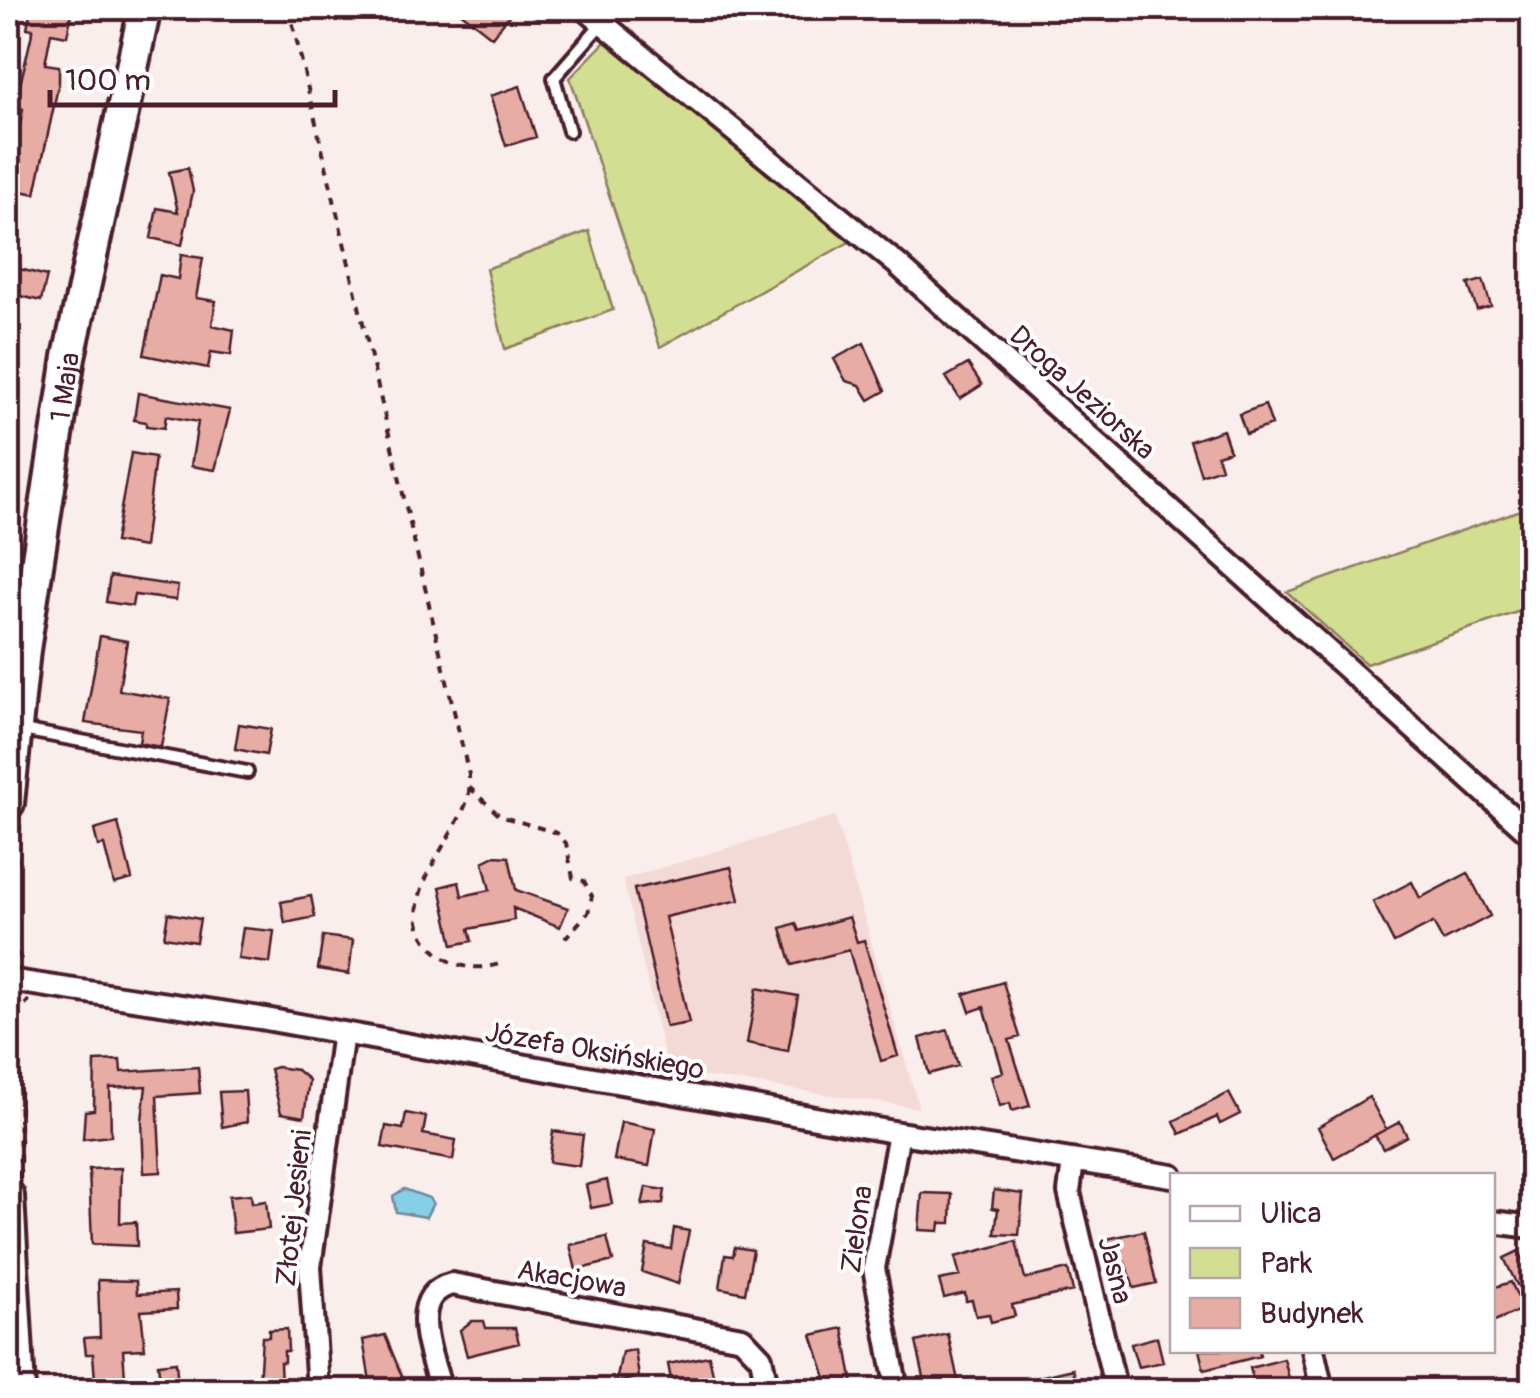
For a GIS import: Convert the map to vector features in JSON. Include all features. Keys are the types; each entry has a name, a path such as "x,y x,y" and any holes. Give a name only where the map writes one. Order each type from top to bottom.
{"main road":[{"name":"1 Maja","path":"14,806 8,774 69,357 145,8"},
{"path":"14,1194 19,1390"}],"street":[{"name":"Droga Jeziorska","path":"584,8 911,277 1532,834"},
{"name":"Józefa Oksińskiego","path":"8,980 344,1033 900,1133 1170,1176"},
{"name":"Złotej Jesieni","path":"318,1390 310,1266 344,1033"},
{"name":"Zielona","path":"897,1390 874,1268 900,1133"},
{"name":"Jasna","path":"1073,1161 1068,1192 1116,1390"},
{"path":"1495,1222 1532,1227"},
{"name":"Akacjowa","path":"442,1390 425,1306 432,1294 452,1284 742,1338 761,1358 768,1390"},
{"path":"1313,1353 1322,1390"}],"lane":[{"path":"569,131 554,78 602,22"},
{"path":"14,729 247,772"}],"path":[{"path":"289,8 469,775 468,797 422,880 421,930 430,948 449,961 485,970 502,963"},
{"path":"468,788 500,816 557,833 566,844 573,878 584,881 592,896 588,913 565,938"},
{"path":"14,806 18,848 16,946 23,964 32,967 32,997 20,1011 14,1194"},
{"path":"8,847 18,848"},
{"path":"8,1028 19,1028"}],"shaded area":[{"path":"835,816 919,1108 668,1071 623,879"}],"green space":[{"path":"605,42 851,241 660,347 570,78"},
{"path":"589,231 613,310 505,349 486,269"},
{"path":"1532,506 1532,607 1366,664 1287,592"}],"water":[{"path":"404,1189 433,1203 426,1217 396,1212 393,1196"}],"building":[{"path":"31,8 73,8 67,36 51,33 45,64 59,66 59,82 35,194 8,188 23,109 15,107 33,29 27,28"},
{"path":"455,8 515,8 492,37"},
{"path":"520,86 536,137 506,146 490,96"},
{"path":"188,168 193,191 182,245 151,238 157,208 178,212 169,172"},
{"path":"181,255 203,258 196,298 216,301 212,325 234,330 231,355 211,352 208,368 144,355 160,275 178,279"},
{"path":"8,266 47,276 41,301 8,293"},
{"path":"1483,280 1491,306 1477,310 1468,284"},
{"path":"864,343 885,391 869,400 860,385 846,381 834,359"},
{"path":"968,364 982,385 960,399 946,377"},
{"path":"138,393 230,410 215,470 191,466 198,422 166,416 164,428 134,420"},
{"path":"1265,405 1272,425 1246,434 1239,414"},
{"path":"1223,430 1230,451 1217,455 1221,468 1201,475 1190,441"},
{"path":"131,453 155,457 144,547 115,542"},
{"path":"110,576 178,586 176,600 134,595 132,606 106,602"},
{"path":"100,636 127,641 119,690 170,699 161,747 139,743 141,730 85,723"},
{"path":"239,724 271,729 266,755 235,749"},
{"path":"118,823 132,879 114,884 104,845 98,846 94,830"},
{"path":"495,856 509,857 516,890 568,908 560,927 513,908 514,920 469,929 472,941 453,945 440,887 459,882 462,896 490,890 483,862"},
{"path":"731,867 739,900 665,917 689,1023 666,1027 634,889"},
{"path":"1468,873 1490,916 1443,941 1433,923 1394,943 1373,902 1412,882 1420,898"},
{"path":"311,896 315,917 285,923 281,902"},
{"path":"168,913 200,919 196,942 164,937"},
{"path":"849,917 857,942 864,940 898,1056 881,1061 849,950 792,965 781,928 796,923 799,931"},
{"path":"243,928 274,931 270,963 238,959"},
{"path":"323,936 353,940 349,974 318,969"},
{"path":"1003,982 1020,1037 1009,1040 1030,1106 1012,1111 1010,1103 1000,1106 991,1076 1003,1072 984,1007 970,1012 964,994"},
{"path":"757,988 798,996 788,1051 747,1043"},
{"path":"948,1030 958,1066 929,1074 920,1038"},
{"path":"120,1060 121,1072 198,1067 200,1093 157,1096 161,1172 144,1173 142,1120 146,1086 110,1088 111,1136 83,1139 85,1111 94,1110 95,1061"},
{"path":"270,1069 297,1070 309,1080 304,1117 281,1113"},
{"path":"245,1091 247,1122 222,1127 219,1092"},
{"path":"1229,1093 1240,1114 1220,1124 1217,1117 1180,1134 1174,1121"},
{"path":"1369,1097 1386,1129 1334,1158 1318,1127"},
{"path":"406,1113 426,1117 423,1134 456,1140 453,1160 382,1147 386,1126 403,1129"},
{"path":"621,1122 655,1129 649,1166 614,1160"},
{"path":"1400,1122 1407,1136 1383,1149 1375,1135"},
{"path":"553,1131 583,1135 579,1166 549,1162"},
{"path":"121,1168 120,1223 136,1222 137,1246 92,1244 89,1169"},
{"path":"607,1180 612,1204 591,1208 586,1185"},
{"path":"646,1187 665,1190 663,1203 642,1205"},
{"path":"994,1190 1023,1194 1019,1235 995,1234 998,1209 992,1208"},
{"path":"922,1193 952,1194 951,1223 940,1223 939,1231 919,1230"},
{"path":"251,1194 252,1203 266,1201 269,1229 233,1233 229,1196"},
{"path":"674,1228 689,1231 678,1284 642,1272 647,1245 671,1249"},
{"path":"1144,1231 1156,1283 1134,1288 1125,1263 1113,1266 1107,1239"},
{"path":"607,1237 613,1261 576,1270 570,1245"},
{"path":"1016,1241 1025,1279 1068,1269 1073,1291 1012,1305 1015,1316 991,1322 989,1314 976,1316 972,1300 966,1301 965,1293 944,1298 939,1280 960,1276 955,1257"},
{"path":"735,1247 753,1250 745,1293 720,1288 725,1255 733,1256"},
{"path":"1519,1251 1532,1277 1517,1285 1504,1258"},
{"path":"98,1280 136,1281 137,1294 176,1292 177,1309 141,1311 145,1349 123,1350 125,1377 95,1380 93,1354 86,1354 84,1338 100,1337"},
{"path":"1511,1282 1523,1309 1495,1321 1495,1287"},
{"path":"472,1321 484,1321 486,1328 515,1328 519,1343 467,1356 460,1330"},
{"path":"843,1328 854,1390 830,1390 812,1335"},
{"path":"287,1329 288,1351 284,1351 284,1362 280,1362 281,1384 259,1385 262,1337 269,1337 269,1330"},
{"path":"948,1334 960,1390 927,1390 916,1342"},
{"path":"385,1335 403,1379 371,1387 363,1340"},
{"path":"1157,1337 1163,1362 1138,1367 1131,1344"},
{"path":"635,1350 639,1377 616,1383 622,1352"},
{"path":"1200,1353 1260,1353 1260,1356 1204,1370"},
{"path":"709,1356 715,1383 673,1390 668,1364"},
{"path":"1284,1359 1292,1390 1256,1390 1250,1368"},
{"path":"176,1362 178,1386 161,1388 158,1364"},
{"path":"1073,1369 1079,1390 1043,1390 1039,1377"}]}
